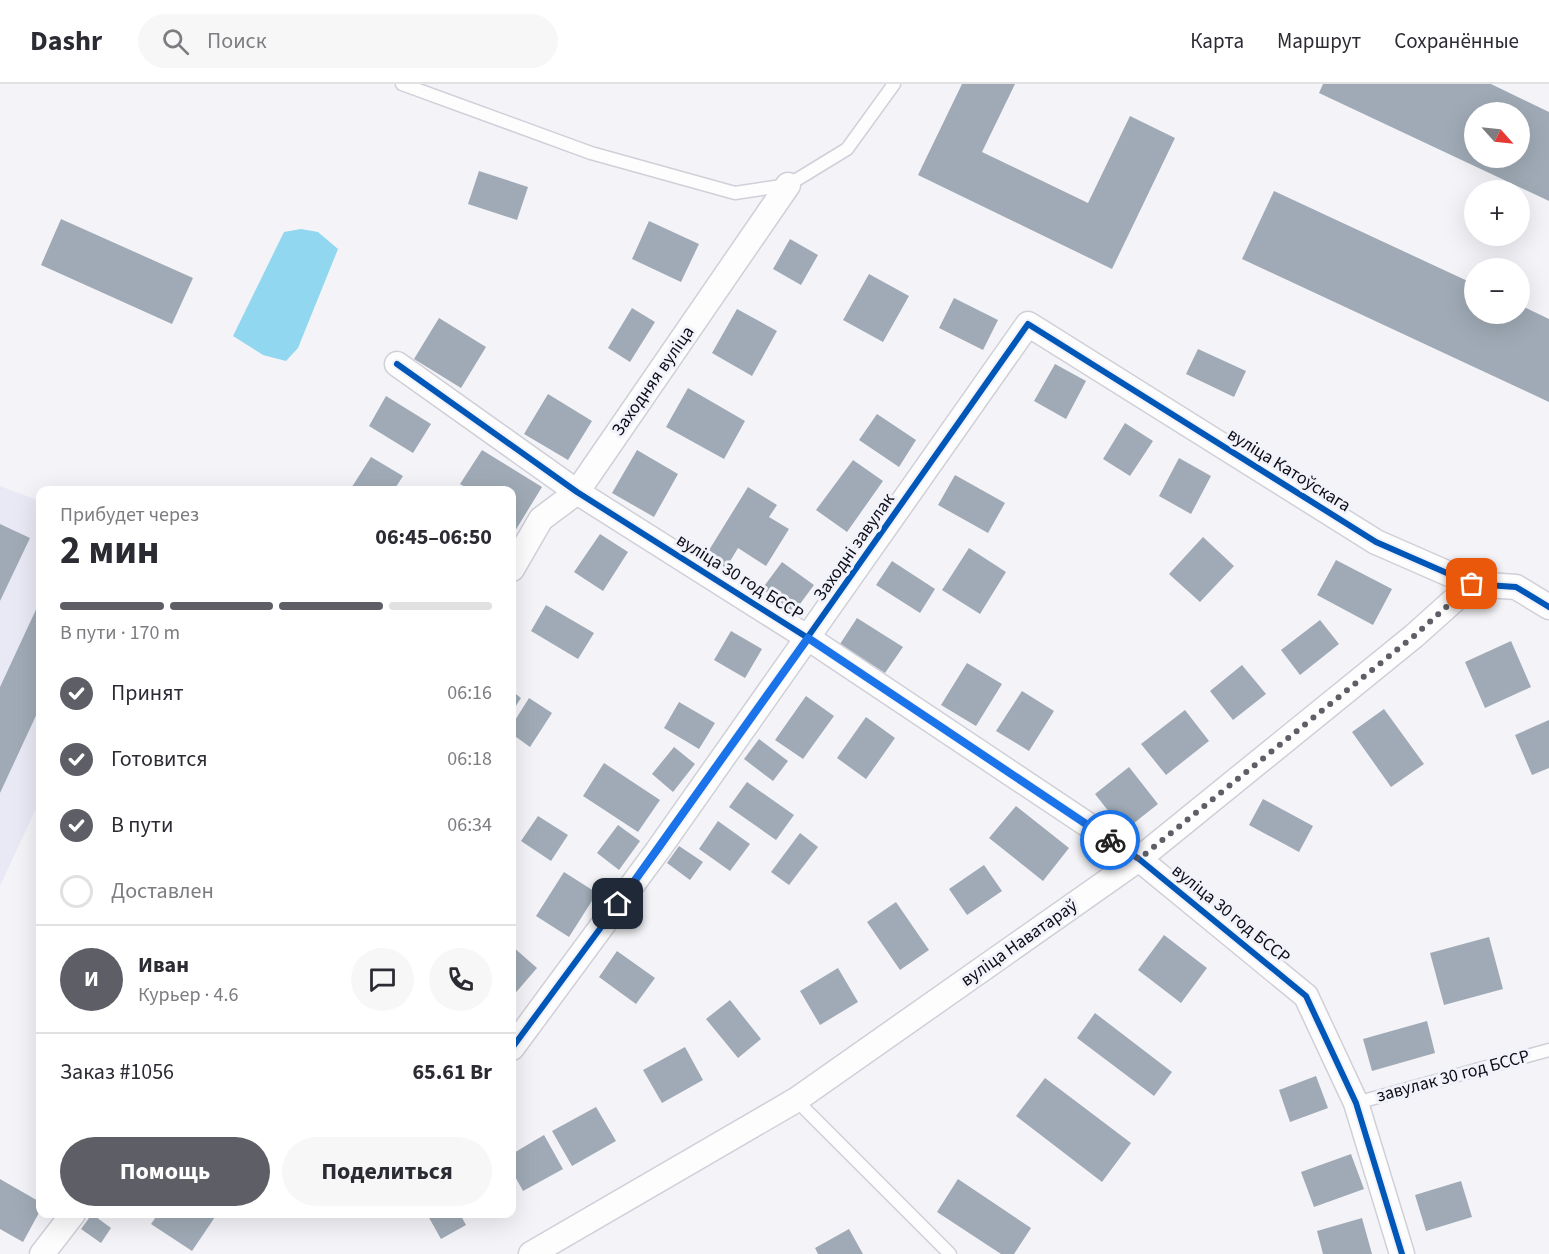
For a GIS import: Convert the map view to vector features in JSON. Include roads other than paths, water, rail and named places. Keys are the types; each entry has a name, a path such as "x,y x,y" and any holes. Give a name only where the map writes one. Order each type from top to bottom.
{"street":[{"name":"Заходняя вуліца","path":"516,562 542,519 577,492 788,185"},
{"name":"вуліца Катоўскага","path":"1028,324 1376,542 1472,584 1516,586 1549,607"},
{"name":"Заходні завулак","path":"516,1043 658,850 1028,324"},
{"name":"вуліца 30 год БССР","path":"397,364 577,492 808,638 1139,859 1306,996 1356,1102 1402,1254"},
{"name":"вуліца Наватараў","path":"531,1254 796,1100 1139,859 1406,643 1472,584"},
{"path":"42,1254 70,1218"}],"lane":[{"path":"402,84 591,153 735,193 788,185 847,149 894,84"},
{"name":"завулак 30 год БССР","path":"1356,1102 1549,1050"},
{"path":"796,1100 950,1254"}],"water":[{"path":"301,229 318,232 338,249 298,348 286,361 263,355 233,336 284,232"}]}
